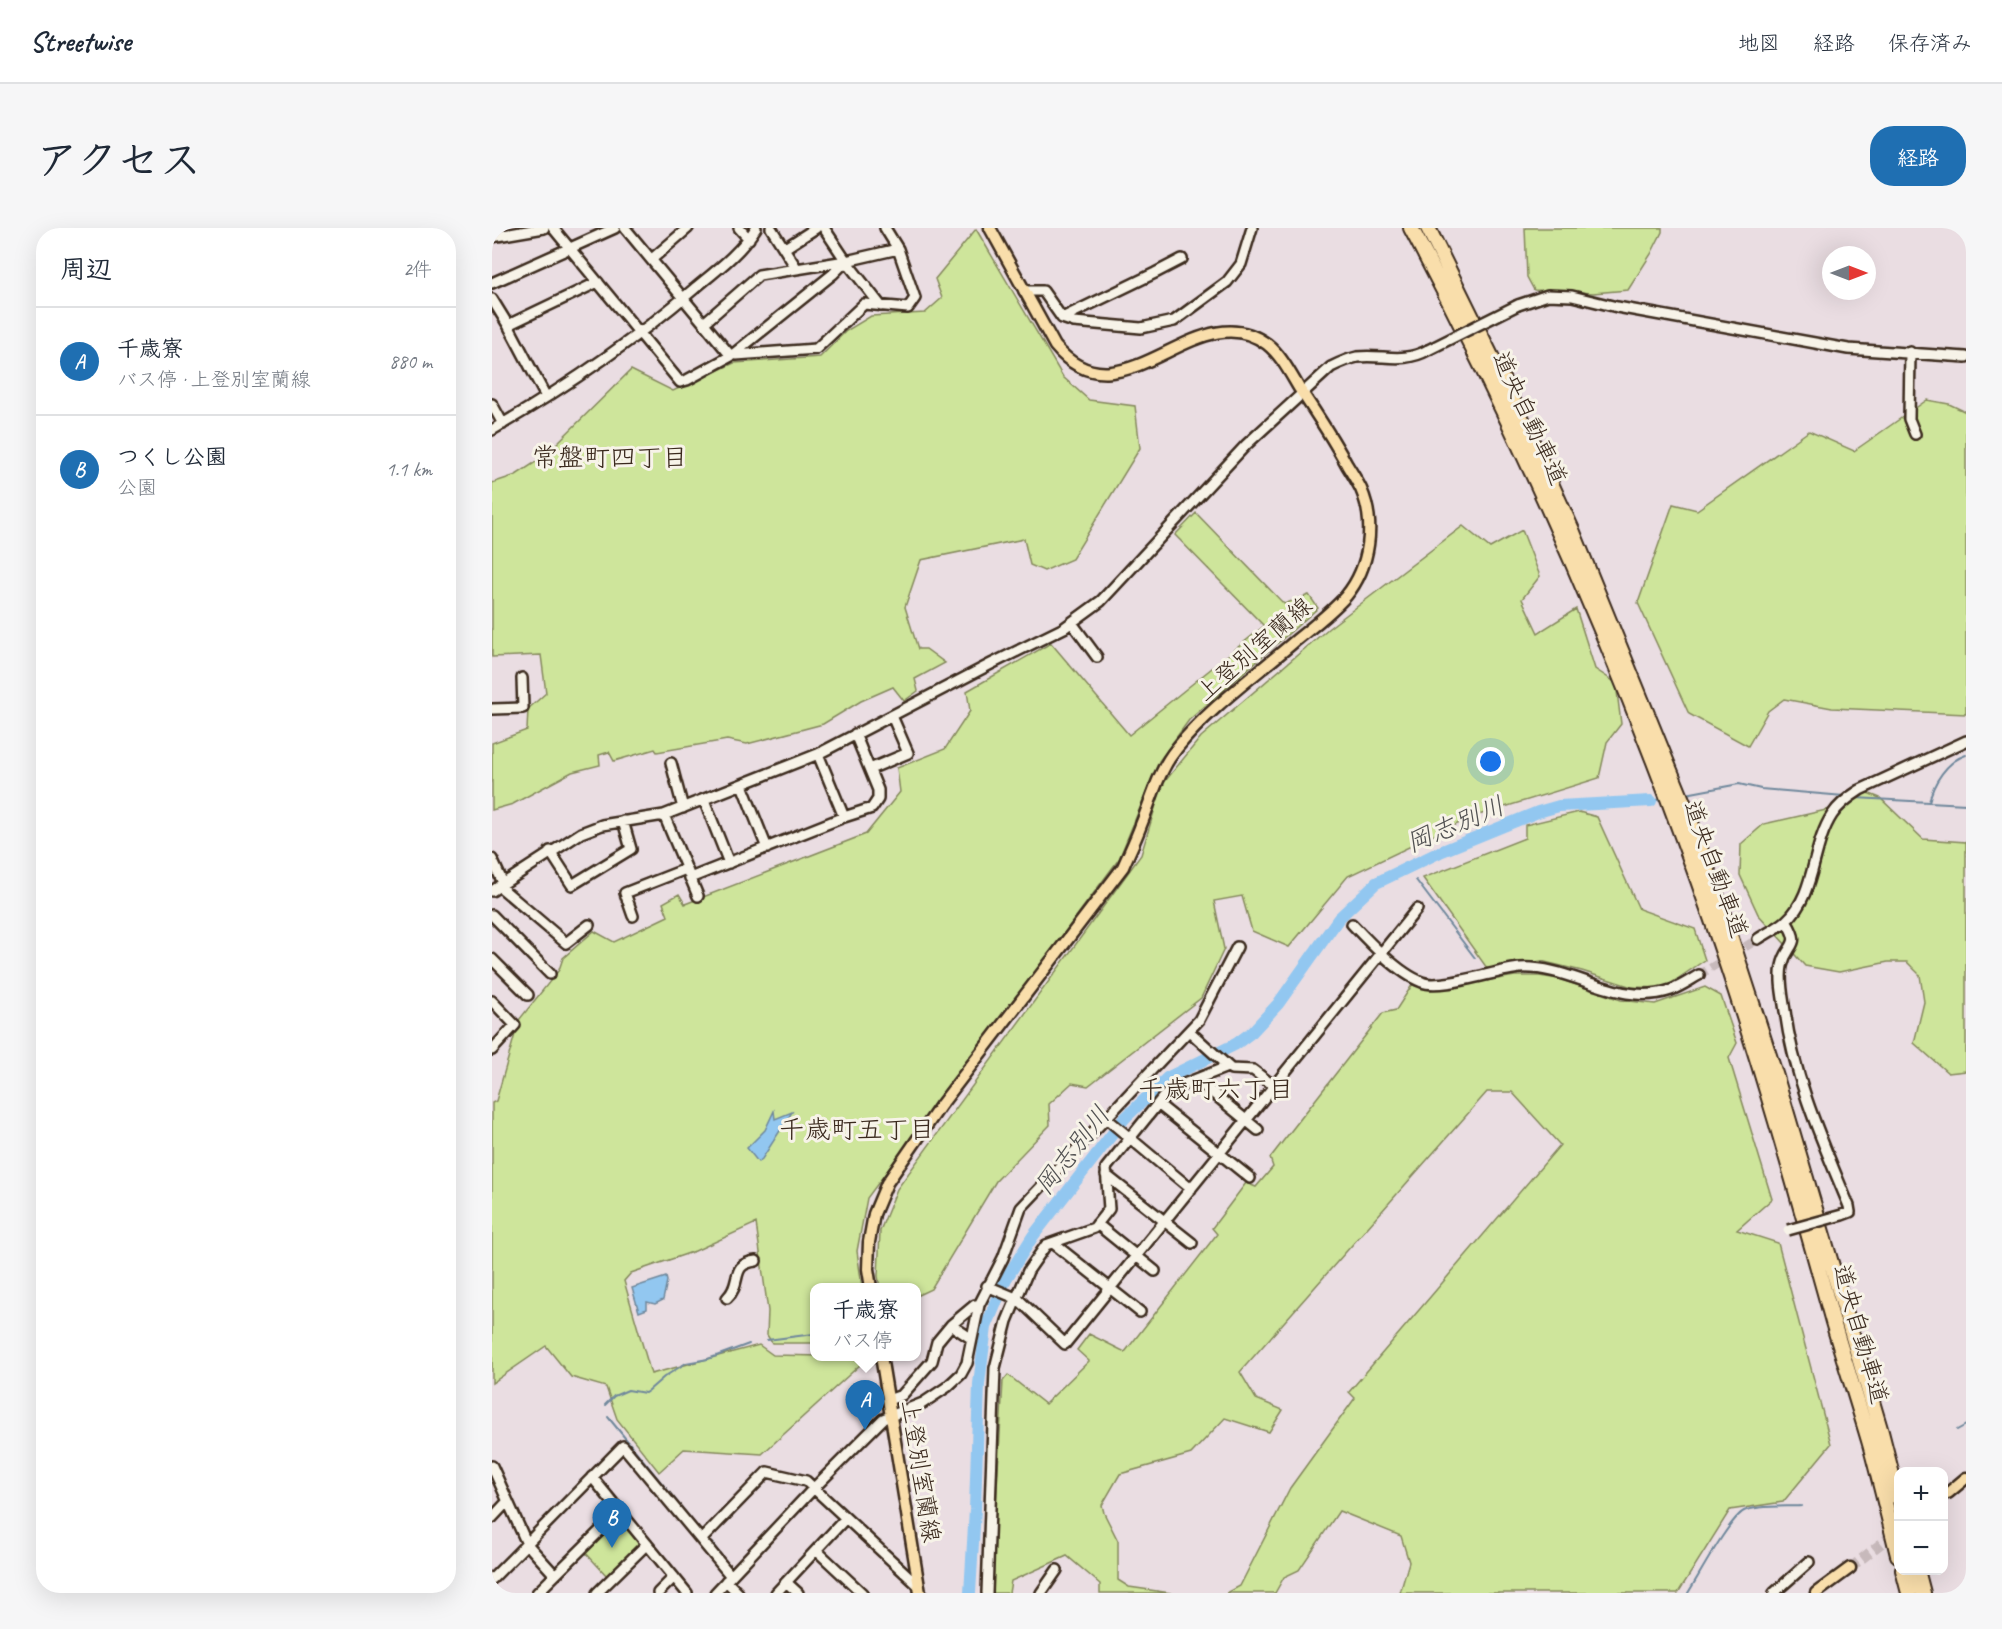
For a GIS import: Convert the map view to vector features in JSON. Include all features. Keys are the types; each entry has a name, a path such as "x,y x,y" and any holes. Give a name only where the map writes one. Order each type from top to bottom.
{"highway":[{"name":"道央自動車道","path":"1411,228 1499,404 1560,536 1623,684 1677,822 1714,926 1768,1093 1894,1536"},
{"name":"道央自動車道","path":"1428,228 1521,415 1572,530 1689,817 1776,1077 1894,1480"},
{"path":"1904,1575 1909,1593"},
{"path":"1918,1575 1923,1593"}],"main road":[{"name":"上登別室蘭線","path":"870,1283 868,1269 869,1242 874,1214 886,1183 941,1105 1123,867 1160,773 1177,748 1206,717 1347,595 1360,572 1368,545 1366,503 1361,489 1280,357 1268,345 1256,337 1236,332 1213,333 1124,371 1111,373 1087,370 1071,363 1055,346 990,228"},
{"name":"上登別室蘭線","path":"882,1361 919,1590"},
{"path":"1948,1492 1966,1478"},
{"path":"1818,1592 1850,1568"}],"street":[{"path":"492,237 544,228"},
{"path":"553,228 680,382 731,356 834,274 846,261"},
{"path":"492,283 615,228"},
{"path":"625,228 731,356"},
{"path":"671,228 678,237"},
{"path":"651,259 688,228"},
{"path":"739,228 749,239"},
{"path":"492,430 641,333 739,251 756,228"},
{"path":"771,228 797,269"},
{"path":"785,248 816,228"},
{"path":"824,228 881,306"},
{"path":"1024,291 1043,291 1062,318 1074,322 1142,328 1174,321 1227,282 1241,264 1252,228"},
{"path":"731,356 816,349 864,304 908,308 915,298 890,230"},
{"path":"704,323 759,275 846,261 898,249"},
{"path":"1062,318 1182,259"},
{"path":"508,326 598,282"},
{"path":"498,887 581,833 602,825 664,815 818,754 1072,624 1101,601 1246,445 1330,367 1344,361 1359,357 1407,358 1416,356 1518,305 1548,295 1572,296 1617,307 1848,349 1966,357"},
{"path":"492,299 546,396"},
{"path":"1911,352 1909,419 1915,434"},
{"path":"1910,401 1921,401"},
{"path":"492,404 503,424"},
{"path":"1072,624 1097,657"},
{"path":"492,709 523,708 522,678"},
{"path":"870,769 908,753 892,716"},
{"path":"690,878 876,805 879,794 855,734"},
{"path":"1758,939 1786,921 1802,899 1824,831 1833,814 1844,801 1860,790 1966,741"},
{"path":"818,754 844,817"},
{"path":"671,763 683,808"},
{"path":"742,785 767,848"},
{"path":"704,800 729,863"},
{"path":"664,815 698,896"},
{"path":"550,852 572,885 631,849 623,821"},
{"path":"492,859 498,887 566,943 589,925"},
{"path":"633,916 625,893 686,869"},
{"path":"992,1288 1015,1298 1065,1344 1417,909"},
{"path":"492,915 550,974"},
{"path":"1786,921 1794,935 1794,943 1782,967 1786,1020 1805,1094 1850,1212 1788,1230"},
{"path":"1352,924 1381,953 1422,982 1436,985 1518,968 1537,968 1555,971 1631,996 1671,990 1699,975"},
{"path":"715,1593 883,1419 923,1403 961,1374 967,1363 979,1305 992,1288 1021,1208 1109,1120 1203,1015 1237,947"},
{"path":"492,958 528,995"},
{"path":"492,1001 515,1025 493,1048"},
{"path":"1189,1031 1231,1069 1253,1070 1274,1086"},
{"path":"987,1593 995,1368 1015,1298 1028,1270 1046,1245 1086,1232 1097,1224 1109,1209 1106,1168 1164,1096 1226,1065"},
{"path":"1197,1080 1258,1130"},
{"path":"1158,1104 1250,1178"},
{"path":"1109,1120 1191,1189"},
{"path":"1106,1175 1192,1243"},
{"path":"1097,1224 1155,1271"},
{"path":"1053,1243 1140,1312"},
{"path":"727,1298 734,1289 740,1267 746,1262 756,1261"},
{"path":"888,1400 902,1395 932,1361 937,1342 951,1325 975,1305 979,1305"},
{"path":"951,1325 972,1339"},
{"path":"492,1579 623,1446 702,1539 738,1593"},
{"path":"492,1466 527,1544 555,1575"},
{"path":"702,1539 767,1472 806,1481 919,1590"},
{"path":"592,1477 687,1593"},
{"path":"492,1518 507,1502"},
{"path":"537,1593 620,1511"},
{"path":"776,1593 845,1519"},
{"path":"597,1593 647,1544"},
{"path":"816,1550 862,1593"},
{"path":"1774,1593 1809,1562"},
{"path":"1041,1593 1057,1570"},
{"path":"658,1593 674,1577"},
{"path":"786,1582 798,1593"}],"green space":[{"path":"1525,228 1662,228 1662,232 1628,290 1593,293 1534,290 1527,277"},
{"path":"976,229 1063,377 1089,400 1135,406 1140,448 1072,559 1044,571 1030,565 1024,539 921,560 905,607 918,649 926,649 945,663 915,679 918,691 904,701 893,687 861,701 823,724 747,744 727,740 657,752 655,749 614,761 609,752 599,755 600,765 572,772 513,804 492,810 492,743 527,730 528,709 546,693 541,655 492,657 492,483 516,475 542,458 631,370 673,391 734,363 820,357 846,331 871,316 925,313 942,298 935,279"},
{"path":"1927,400 1949,404 1966,412 1966,714 1832,708 1784,699 1768,711 1748,746 1689,714 1638,603 1673,504 1697,510 1809,431 1854,451"},
{"path":"1196,513 1284,604 1309,595 1318,608 1189,720 1159,761 1119,859 867,1198 857,1251 861,1283 810,1283 810,1343 772,1343 767,1335 768,1311 756,1223 695,1251 631,1273 624,1281 651,1374 759,1345 773,1355 810,1356 810,1361 871,1361 871,1364 860,1365 762,1454 684,1449 659,1472 617,1419 606,1387 571,1377 546,1346 492,1383 492,1103 496,1101 519,1020 559,970 563,958 594,931 614,942 668,916 663,903 679,894 685,904 866,834 900,792 897,768 945,749 970,711 967,691 1051,643 1129,735 1264,626 1175,535"},
{"path":"1463,526 1490,548 1522,530 1540,576 1522,599 1538,633 1576,609 1595,669 1616,683 1621,724 1607,742 1599,778 1472,817 1348,876 1289,947 1252,931 1242,896 1214,901 1224,949 1201,998 1088,1086 1072,1083 1049,1104 1050,1125 996,1181 931,1289 921,1294 921,1283 879,1283 880,1231 897,1189 1141,855 1162,785 1201,737 1329,628"},
{"path":"1865,792 1880,798 1923,839 1966,842 1966,1071 1948,1073 1914,1043 1924,1002 1920,975 1907,962 1888,962 1839,972 1805,966 1758,914 1740,875 1741,844 1764,824 1848,805"},
{"path":"1579,812 1597,817 1639,909 1695,929 1705,960 1664,988 1632,987 1541,961 1489,971 1423,878 1525,838 1525,825"},
{"path":"1515,976 1559,979 1621,1000 1655,1004 1705,987 1721,996 1737,1043 1729,1058 1772,1199 1737,1230 1778,1243 1831,1444 1783,1502 1730,1510 1678,1593 1400,1593 1409,1562 1401,1536 1339,1511 1299,1570 1284,1577 1275,1593 1227,1593 1240,1586 1290,1488 1355,1398 1349,1392 1560,1145 1512,1092 1487,1092 1240,1372 1256,1399 1283,1410 1269,1432 1225,1418 1191,1454 1120,1474 1102,1505 1118,1541 1118,1580 1129,1587 1171,1593 1100,1593 1100,1584 1067,1556 1011,1581 1009,1593 991,1593 1003,1381 1008,1375 1045,1404 1089,1361 1077,1350 1089,1334 1125,1352 1217,1234 1212,1228 1246,1183 1256,1187 1273,1167 1270,1158 1383,1013 1396,1010 1412,985 1437,989"},
{"path":"616,1519 623,1519 639,1540 639,1545 607,1576 584,1551"}],"water":[{"path":"774,1111 775,1119 792,1112 758,1162 747,1148 765,1130"},
{"path":"666,1277 663,1300 655,1304 647,1302 647,1309 639,1312 632,1288"}],"waterway":[{"path":"1929,802 1934,787 1947,767 1966,755"},
{"name":"岡志別川","path":"1686,794 1739,784 1761,789 1844,796"},
{"name":"岡志別川","path":"1855,798 1966,804"},
{"name":"岡志別川","path":"1651,801 1662,799"},
{"name":"岡志別川","path":"970,1593 979,1384 986,1327 1006,1279 1033,1236 1124,1119 1167,1078 1236,1044 1252,1032 1278,1004 1339,918 1376,883 1440,852 1538,812 1559,806 1651,801"},
{"path":"1416,880 1475,958"},
{"path":"767,1340 810,1335"},
{"path":"605,1405 614,1396 628,1390 645,1393 686,1363 708,1359 749,1344"},
{"path":"608,1417 699,1529"},
{"path":"1957,1430 1966,1425"},
{"path":"1688,1593 1730,1525 1744,1511 1764,1507 1801,1506"},
{"path":"712,1543 730,1567"}],"tunnel":[{"path":"1699,975 1758,939"},
{"path":"1850,1568 1894,1533"}],"place":[{"name":"千歳寮","path":"865,1430"},
{"name":"つくし公園","path":"612,1548"}],"district":[{"name":"常盤町四丁目","path":"610,457"},
{"name":"千歳町六丁目","path":"1216,1089"},
{"name":"千歳町五丁目","path":"857,1129"}]}
